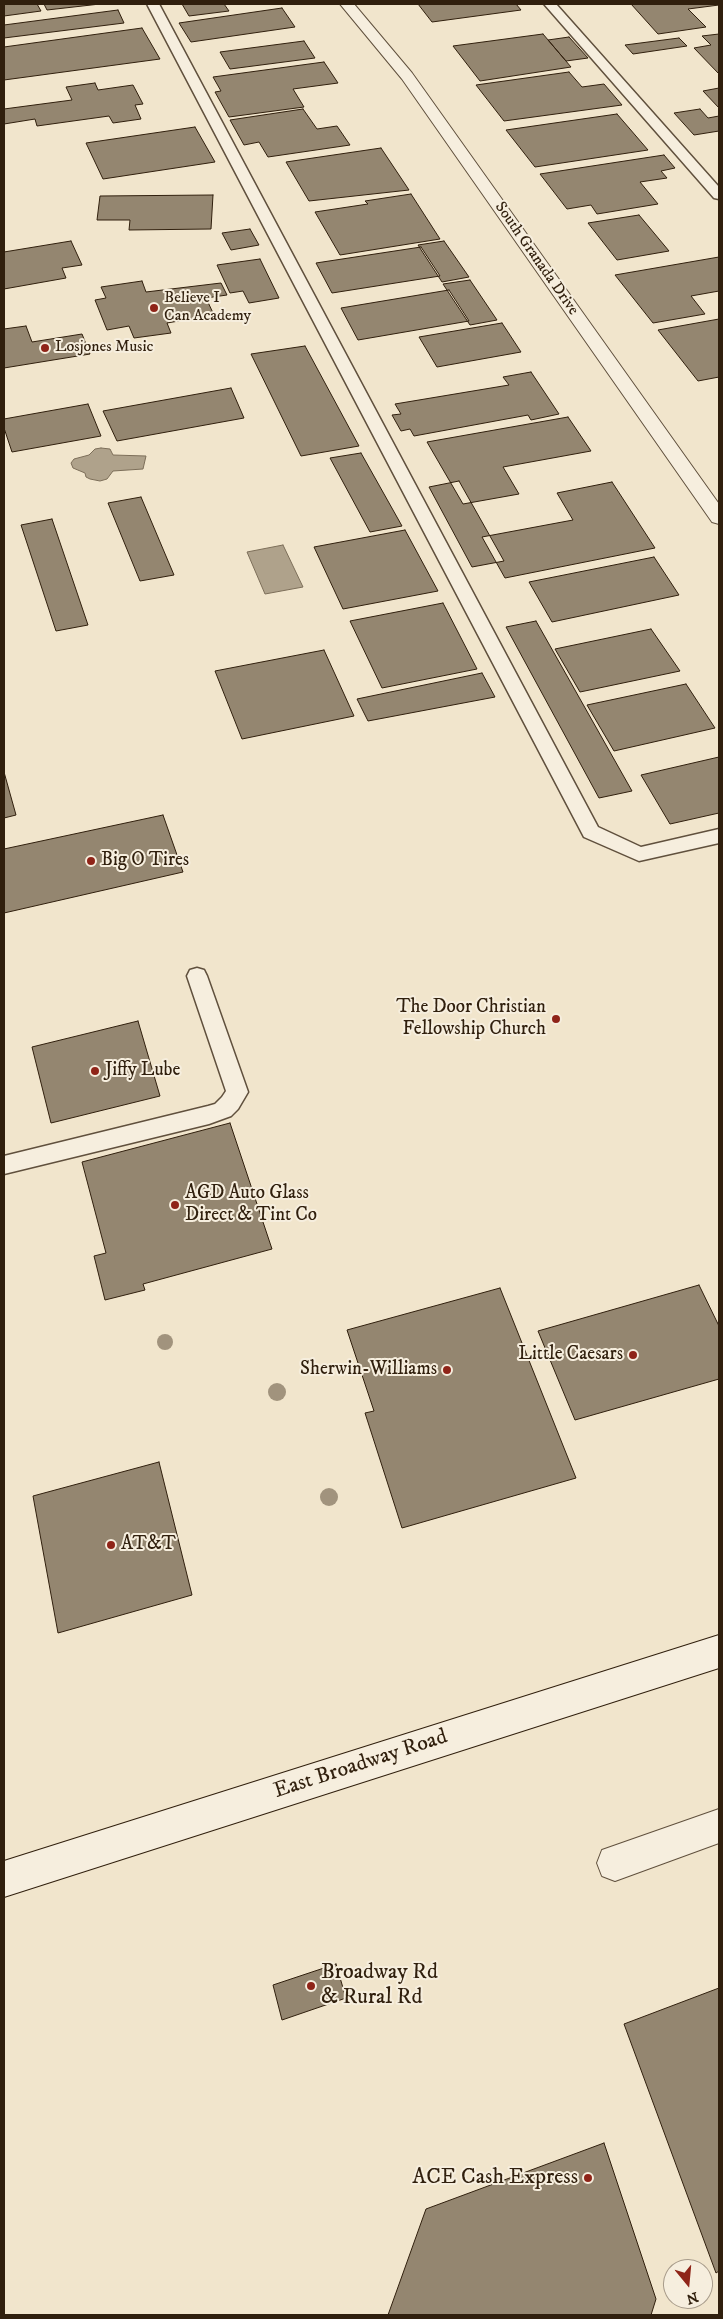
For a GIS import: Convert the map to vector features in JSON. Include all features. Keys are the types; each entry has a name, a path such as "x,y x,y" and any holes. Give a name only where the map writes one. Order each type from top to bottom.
{"street":[{"name":"South Granada Drive","path":"347,4 407,76 719,518"},
{"name":"East Broadway Road","path":"4,1879 719,1651"},
{"path":"615,1863 719,1826"}],"lane":[{"path":"153,4 592,832 639,854 719,836"},
{"path":"550,4 719,195"},
{"path":"4,1165 223,1110 238,1092 196,976"}],"shaded area":[{"path":"95,449 110,449 113,455 146,456 143,469 113,471 107,479 100,481 90,479 86,477 85,473 73,468 71,463 74,459 89,455"},
{"path":"283,545 303,587 265,594 247,552"}],"building":[{"path":"4,4 37,4 41,11 4,16"},
{"path":"44,4 100,4 47,10"},
{"path":"182,4 224,4 229,11 189,16"},
{"path":"418,4 516,4 521,10 432,22"},
{"path":"631,4 719,5 688,9 706,27 658,34"},
{"path":"282,8 295,27 191,42 179,23"},
{"path":"118,10 124,23 4,38 4,25"},
{"path":"142,28 160,59 4,80 4,47"},
{"path":"543,34 571,67 480,81 453,46"},
{"path":"719,34 719,74 694,48 711,45 702,36"},
{"path":"569,37 588,58 566,61 548,40"},
{"path":"679,38 687,46 633,54 625,45"},
{"path":"304,41 315,58 230,69 220,52"},
{"path":"324,62 338,83 293,89 304,107 229,117 215,92 221,91 213,77"},
{"path":"569,72 582,87 604,84 622,105 504,121 476,85"},
{"path":"95,83 98,90 133,85 143,104 135,105 141,119 113,123 109,116 37,126 35,119 4,124 4,109 72,100 66,87"},
{"path":"719,88 719,108 703,91"},
{"path":"303,109 317,129 337,126 350,145 268,157 259,142 244,145 230,120"},
{"path":"700,109 708,118 719,116 719,131 694,135 674,113"},
{"path":"617,114 648,150 535,167 506,130"},
{"path":"195,127 215,162 103,179 86,143"},
{"path":"381,148 409,190 309,201 286,162"},
{"path":"664,155 675,168 661,171 667,178 640,182 658,204 597,214 591,205 567,209 540,174"},
{"path":"411,194 440,239 340,255 315,212 368,204 365,201"},
{"path":"213,195 211,229 129,230 130,220 97,220 100,196"},
{"path":"639,215 669,251 617,260 588,223"},
{"path":"250,229 259,245 231,250 222,233"},
{"path":"71,241 82,265 62,268 66,278 4,289 4,252"},
{"path":"444,241 469,277 442,282 418,245"},
{"path":"421,247 440,276 332,293 316,263"},
{"path":"719,257 719,291 691,296 705,314 653,323 615,275"},
{"path":"260,259 279,298 249,303 243,291 230,293 217,265"},
{"path":"470,280 497,320 470,325 443,284"},
{"name":"Believe I Can Academy","path":"142,281 146,292 221,283 227,295 206,298 214,315 167,323 171,333 134,338 129,326 107,330 95,300 106,298 101,287"},
{"path":"449,290 469,321 358,340 341,308"},
{"path":"719,319 719,377 698,381 658,330"},
{"path":"502,323 521,352 437,367 419,337"},
{"name":"Losjones Music","path":"26,326 32,342 82,334 90,354 4,368 4,329"},
{"path":"305,346 359,446 301,456 251,354"},
{"path":"531,372 559,414 531,420 528,415 414,436 410,429 401,431 392,415 401,414 395,404 509,385 503,377"},
{"path":"231,388 244,418 117,441 103,411"},
{"path":"88,404 101,436 12,452 4,428 4,419"},
{"path":"568,417 591,451 503,467 519,494 463,504 427,442"},
{"path":"361,453 402,526 370,532 330,458"},
{"path":"459,481 504,561 472,567 429,487"},
{"path":"612,482 655,548 505,578 482,537 573,520 557,493"},
{"path":"141,497 174,575 140,581 108,503"},
{"path":"52,519 88,625 56,631 21,525"},
{"path":"405,530 438,591 343,609 314,547"},
{"path":"654,557 679,595 552,622 529,582"},
{"path":"443,603 477,669 382,688 350,621"},
{"path":"536,621 632,791 599,798 506,627"},
{"path":"651,629 680,671 580,692 555,649"},
{"path":"324,650 354,716 242,739 215,671"},
{"path":"482,673 495,697 368,721 357,699"},
{"path":"686,684 715,728 614,751 587,705"},
{"path":"719,757 719,813 670,824 641,775"},
{"path":"4,772 16,815 4,818"},
{"name":"Big O Tires","path":"163,815 183,872 4,913 4,849"},
{"name":"Jiffy Lube","path":"138,1021 160,1096 51,1123 32,1047"},
{"name":"AGD Auto Glass Direct & Tint Co","path":"230,1123 272,1249 143,1284 145,1290 105,1300 94,1256 106,1253 82,1162"},
{"name":"Little Caesars","path":"699,1285 719,1326 719,1379 575,1420 538,1331"},
{"name":"Sherwin-Williams","path":"500,1288 576,1478 402,1528 365,1413 374,1411 347,1330"},
{"name":"AT&T","path":"159,1462 192,1595 58,1633 33,1496"},
{"path":"336,1964 346,1998 282,2020 273,1985"},
{"path":"719,1988 719,2271 716,2273 713,2259 711,2259 624,2024"},
{"path":"604,2143 656,2299 651,2315 388,2315 426,2209"}],"place":[{"name":"Believe I Can Academy","path":"154,308"},
{"name":"Losjones Music","path":"45,348"},
{"name":"Big O Tires","path":"91,861"},
{"name":"The Door Christian Fellowship Church","path":"556,1019"},
{"name":"Jiffy Lube","path":"95,1071"},
{"name":"AGD Auto Glass Direct & Tint Co","path":"175,1205"},
{"name":"Little Caesars","path":"633,1355"},
{"name":"Sherwin-Williams","path":"447,1370"},
{"name":"AT&T","path":"111,1545"},
{"name":"Broadway Rd & Rural Rd","path":"311,1986"},
{"name":"ACE Cash Express","path":"588,2178"}]}
